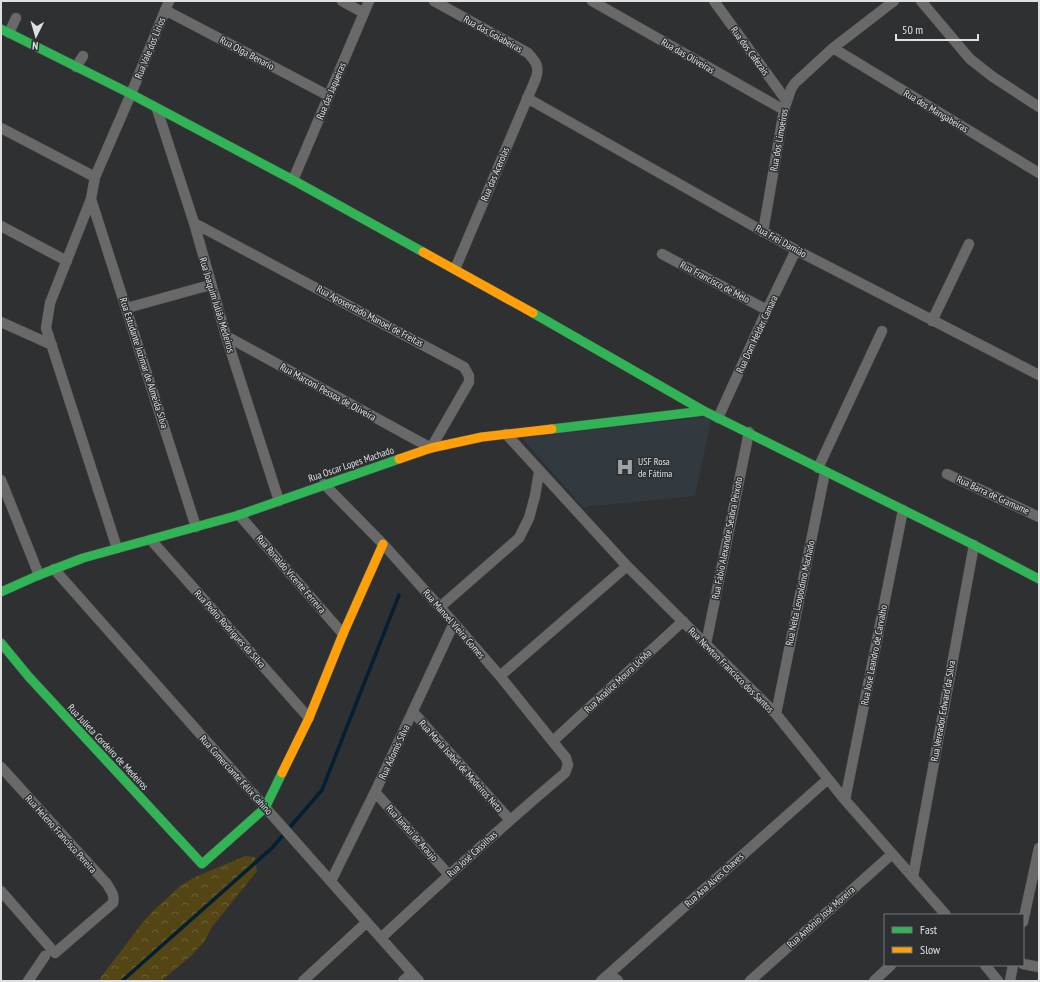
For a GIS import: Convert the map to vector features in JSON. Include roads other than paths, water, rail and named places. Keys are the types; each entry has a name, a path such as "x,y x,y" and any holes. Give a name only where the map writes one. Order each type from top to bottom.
{"street":[{"path":"342,1 364,13"},
{"name":"Rua das Jaqueiras","path":"293,180 369,1"},
{"name":"Rua das Goiabeiras","path":"434,1 528,53 536,62 538,71 536,78"},
{"name":"Rua das Oliveiras","path":"592,1 784,110"},
{"name":"Rua dos Cafezais","path":"714,1 786,100"},
{"name":"Rua dos Limoeiros","path":"763,232 786,100 795,83 833,48 894,1"},
{"path":"921,1 970,60 993,77 1039,106"},
{"name":"Rua Vale dos Lirios","path":"117,548 46,328 47,316 50,303 91,199 95,177 167,5"},
{"name":"Rua Olga Benario","path":"167,5 329,96"},
{"path":"16,18 5,31 76,68 131,94 293,180 455,269 704,411 749,432 1039,579"},
{"name":"Rua dos Mangabeiras","path":"833,48 925,110 1039,174"},
{"path":"76,68 82,56"},
{"name":"Rua das Acerolas","path":"455,269 536,78"},
{"name":"Rua Frei Damião","path":"527,98 796,250 1039,375"},
{"name":"Rua Joaquim Julião Medeiros","path":"158,108 194,222 210,285 279,501"},
{"path":"1,128 95,177"},
{"name":"Rua Estudante Jozimar de Almeida Silva","path":"91,199 196,527"},
{"name":"Rua Aposentado Manoel de Freitas","path":"194,222 464,367 469,376 468,382 431,448"},
{"path":"1,226 67,261"},
{"path":"932,321 969,244"},
{"name":"Rua Dom Helder Camara","path":"718,418 796,250"},
{"name":"Rua Francisco de Melo","path":"662,254 767,310"},
{"path":"127,308 210,285"},
{"path":"1,322 52,345"},
{"name":"Rua Nelta Leopoldino Machado","path":"776,714 822,470 882,330"},
{"name":"Rua Marconi Pessoa de Oliveira","path":"226,336 431,448"},
{"name":"Rua Oscar Lopes Machado","path":"1,592 54,569 117,548 239,515 324,484 431,448 506,434 704,411"},
{"name":"Rua Fabio Alexandre Seabra Peixoto","path":"706,644 749,432"},
{"name":"Rua Newton Francisco dos Santos","path":"506,434 539,472 627,566 776,714 845,800 945,914"},
{"path":"440,607 519,538 529,518 539,472"},
{"name":"Rua Barra de Gramame","path":"946,474 1039,517"},
{"path":"1,480 39,575"},
{"name":"Rua Manoel Vieira Gomes","path":"324,484 383,544 500,676 568,761 568,768 565,773"},
{"name":"Rua José Leandro de Carvalho","path":"845,800 903,510"},
{"name":"Rua Ronaldo Vicente Ferreira","path":"239,515 343,634"},
{"name":"Rua Pedro Rodrigues da Silva","path":"151,540 309,718"},
{"path":"265,808 309,718 343,634 383,544"},
{"name":"Rua Vereador Edward da Silva","path":"913,877 974,545"},
{"path":"500,676 627,566"},
{"name":"Rua Comerciante Félix Cahino","path":"54,569 419,981"},
{"name":"Rua Analice Moura Uchôa","path":"553,741 683,621"},
{"name":"Rua Adomis Silva","path":"331,881 375,792 454,623"},
{"name":"Rua Julieta Cordeiro de Medeiros","path":"1,643 29,677 202,864 265,808"},
{"name":"Rua Maria Isabel de Medeiros Neta","path":"413,712 510,820"},
{"name":"Rua Heleno Francisco Pereira","path":"1,767 106,884 114,895 113,903 55,953 1,891"},
{"name":"Rua José Cassilhas","path":"381,938 448,875 565,773"},
{"name":"Rua Ana Alves Chaves","path":"601,981 828,779"},
{"name":"Rua Jandui de Araujo","path":"375,792 448,875"},
{"path":"1024,918 1038,863 1039,848"},
{"name":"Rua Antônio José Moreira","path":"750,981 892,854"},
{"path":"303,981 367,922"},
{"path":"28,981 45,956"},
{"path":"1024,964 1039,967"},
{"path":"874,981 890,966"},
{"path":"986,966 998,981"},
{"path":"1009,979 1013,966"},
{"path":"403,981 412,973"},
{"path":"610,973 618,981"}],"waterway":[{"path":"122,981 272,848 322,790 399,595"}],"place":[{"name":"USF Rosa de Fátima","path":"625,467"}]}
